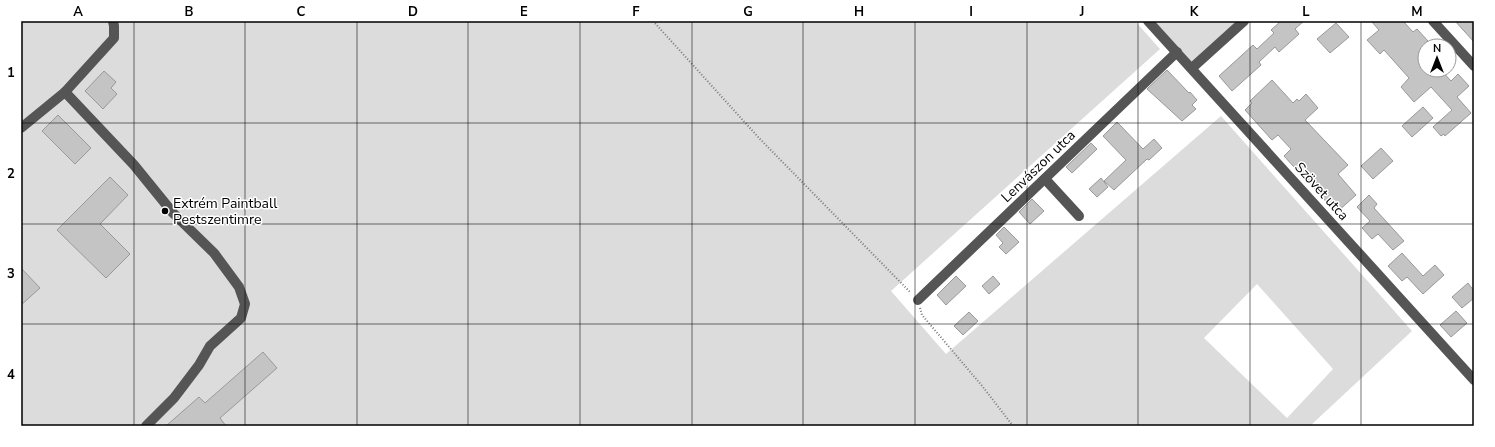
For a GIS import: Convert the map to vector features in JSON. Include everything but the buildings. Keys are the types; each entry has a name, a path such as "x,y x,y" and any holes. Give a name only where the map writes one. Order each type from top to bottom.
{"street":[{"path":"21,128 65,92 114,38 113,21"},
{"name":"Szövet utca","path":"1148,21 1474,380"},
{"path":"1192,68 1244,21"},
{"path":"1433,21 1474,66"},
{"name":"Lenvászon utca","path":"918,300 1177,52"},
{"path":"65,92 134,165 173,213 214,253 239,287 245,304 241,318 210,346 174,398 146,426"},
{"path":"1045,179 1078,216"}],"path":[{"path":"653,21 759,138 918,300 922,315 983,387 1013,426"}],"shaded area":[{"path":"21,21 1135,21 1160,49 891,291 946,354 1221,116 1412,331 1310,426 21,426","holes":["1257,284 1333,369 1287,418 1204,338"]},
{"path":"1148,21 1244,21 1192,68"}],"place":[{"name":"Extrém Paintball Pestszentimre","path":"165,211"}]}
